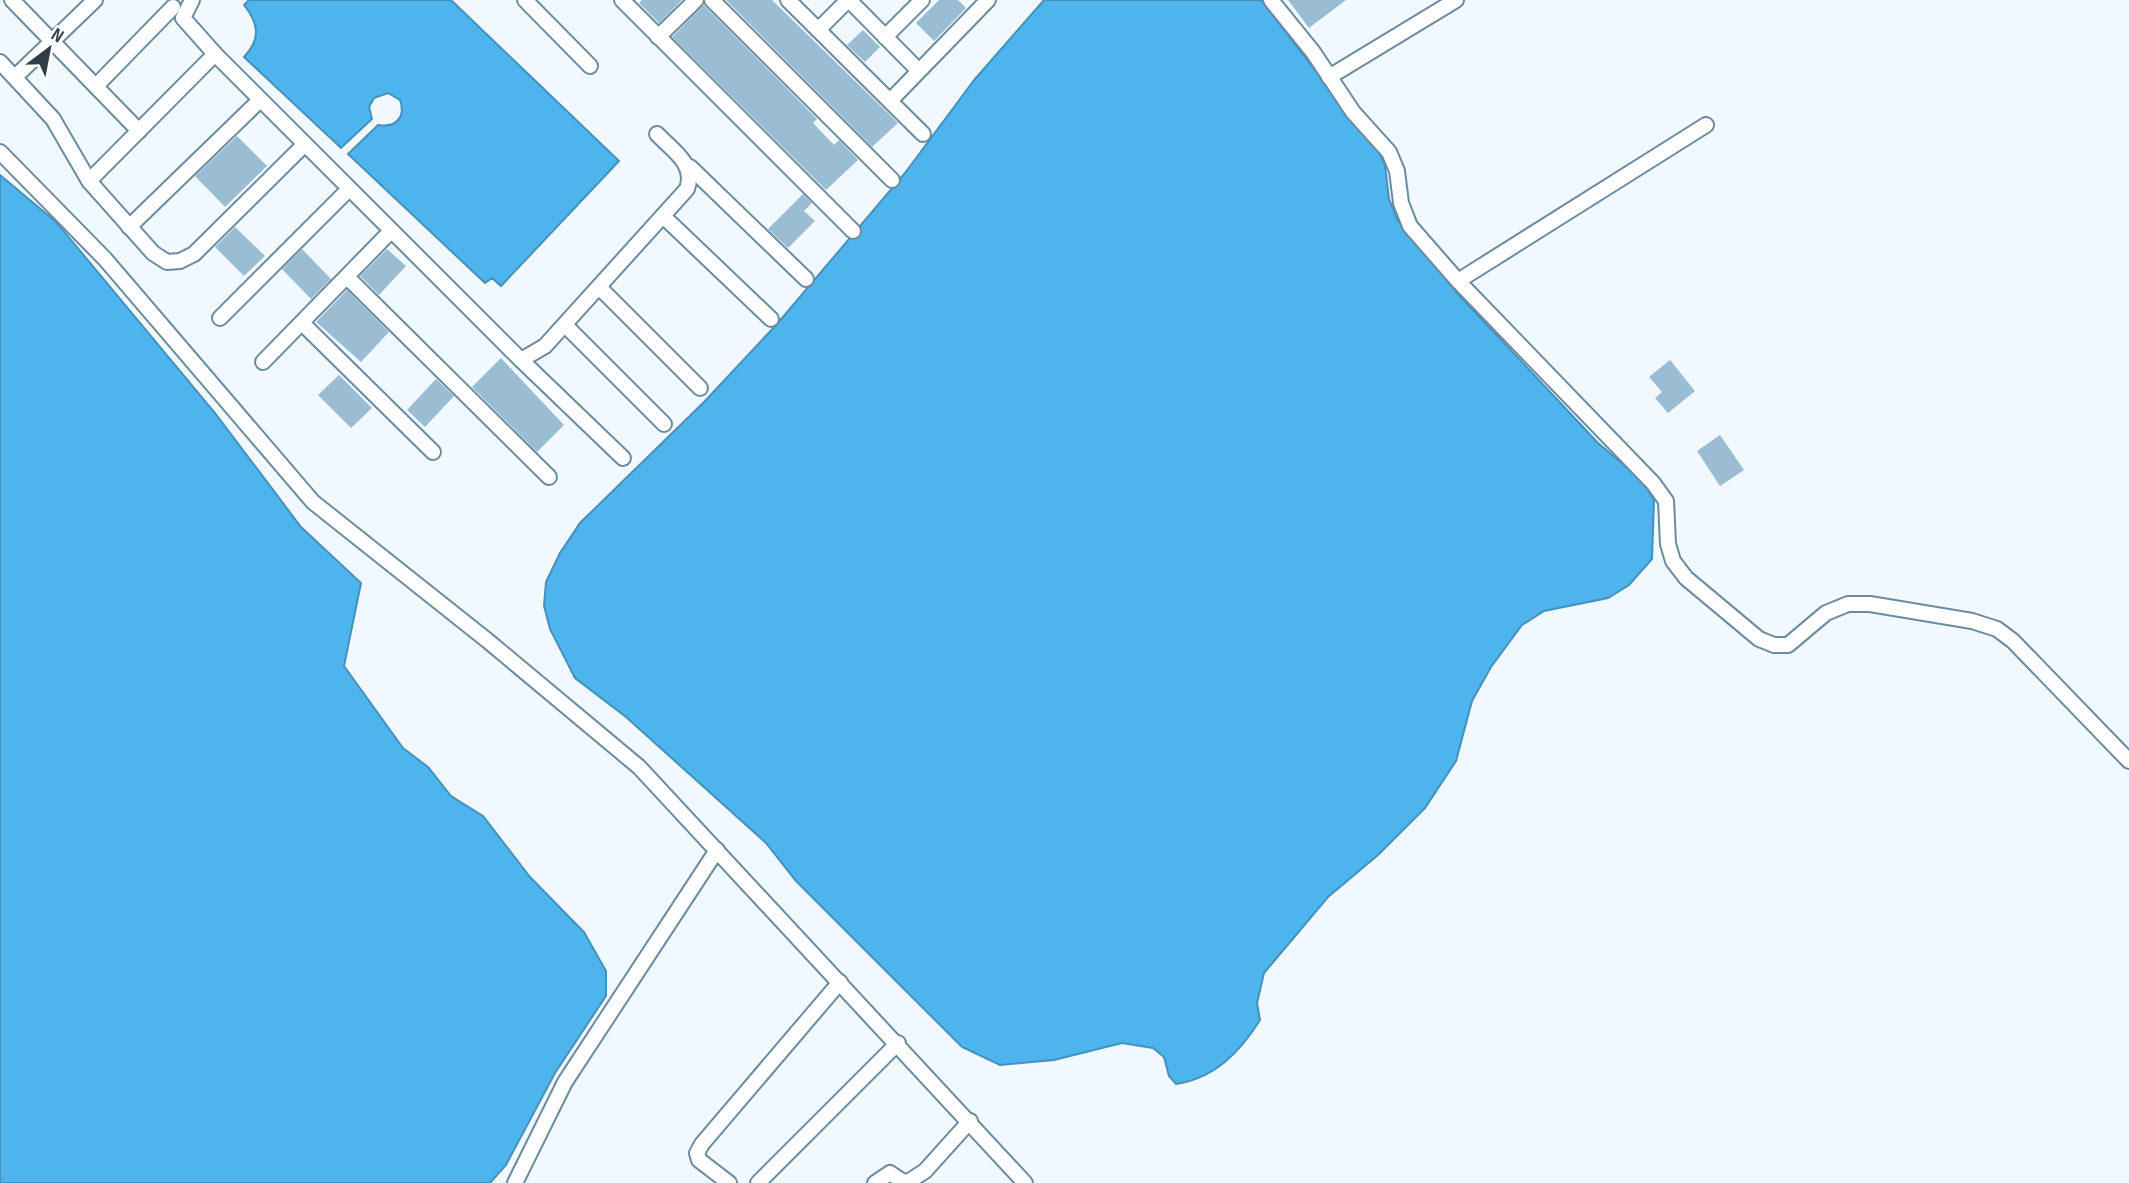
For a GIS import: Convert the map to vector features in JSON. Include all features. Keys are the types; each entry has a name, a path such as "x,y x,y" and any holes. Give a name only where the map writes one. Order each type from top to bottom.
{"street":[{"path":"12,0 139,131"},
{"path":"15,77 95,0"},
{"path":"96,86 174,8 192,0"},
{"path":"525,0 590,66"},
{"path":"622,0 853,230"},
{"path":"658,37 696,0"},
{"path":"712,0 892,180"},
{"path":"788,0 923,134"},
{"path":"818,30 849,0 918,70"},
{"path":"885,37 922,0"},
{"path":"890,101 988,0"},
{"path":"1271,0 1353,112 1389,152 1397,171 1401,204 1410,226 1458,281 1653,483 1666,501 1668,544 1673,561 1686,578 1759,639 1774,645 1788,645 1826,613 1848,604 1870,604 1984,625 2013,640 2129,761"},
{"path":"1329,76 1456,0"},
{"path":"174,8 259,101 623,458"},
{"path":"89,181 215,54"},
{"path":"0,62 53,119 89,181 153,253 167,262 180,261 194,254 304,145"},
{"path":"129,227 259,101"},
{"path":"1458,281 1706,125"},
{"path":"657,134 806,279"},
{"path":"0,152 105,259 313,502 488,641 639,767 898,1043 1025,1183"},
{"path":"521,360 545,346 687,189 691,177 690,167"},
{"path":"220,318 348,190"},
{"path":"663,216 771,319"},
{"path":"263,362 390,232"},
{"path":"347,277 549,477"},
{"path":"599,288 700,388"},
{"path":"302,323 433,452"},
{"path":"565,325 664,424"},
{"path":"515,1183 565,1082 717,850"},
{"path":"729,1183 699,1160 697,1153 840,982"},
{"path":"758,1183 898,1043"},
{"path":"875,1183 890,1172 902,1181 915,1179 970,1121"}],"water":[{"path":"249,0 451,0 619,161 501,286 492,278 485,283 348,154 378,125 390,125 398,120 402,112 400,100 388,93 374,98 369,107 372,119 341,148 244,57 253,44 256,31 253,19 244,5"},
{"path":"1044,0 1261,0 1348,118 1377,148 1385,165 1389,199 1397,219 1457,293 1598,443 1644,482 1654,501 1652,559 1629,585 1608,598 1544,611 1522,625 1491,667 1472,701 1456,761 1425,808 1378,855 1328,897 1264,973 1257,1003 1260,1020 1235,1053 1203,1076 1176,1084 1169,1076 1164,1057 1153,1048 1122,1043 1054,1060 1000,1065 962,1047 796,881 766,843 626,717 575,678 550,629 544,606 546,582 560,553 580,523 704,402 777,324 905,173 975,79"},
{"path":"0,175 56,222 215,413 301,527 361,583 344,666 403,748 428,767 451,796 483,816 530,877 584,932 606,971 606,996 555,1073 506,1165 490,1183 0,1183"}],"building":[{"path":"642,0 682,0 659,23 639,3"},
{"path":"726,0 772,0 898,123 872,147"},
{"path":"939,0 958,0 966,8 934,41 916,23"},
{"path":"1288,0 1346,0 1309,28"},
{"path":"704,5 817,119 813,123 834,145 839,140 858,160 826,190 672,37"},
{"path":"863,30 880,47 865,62 847,45"},
{"path":"237,136 267,166 225,207 195,176"},
{"path":"803,194 812,203 804,211 815,221 788,248 768,229"},
{"path":"235,227 265,256 244,276 215,247"},
{"path":"302,249 331,279 311,299 282,269"},
{"path":"387,249 406,266 379,295 360,276"},
{"path":"347,290 389,332 361,362 316,322"},
{"path":"501,358 564,425 537,452 472,387"},
{"path":"1670,360 1695,391 1668,413 1655,398 1662,392 1649,377"},
{"path":"339,375 372,408 351,428 318,395"},
{"path":"436,379 454,396 425,427 407,410"},
{"path":"1720,435 1744,470 1720,486 1697,451"}]}
